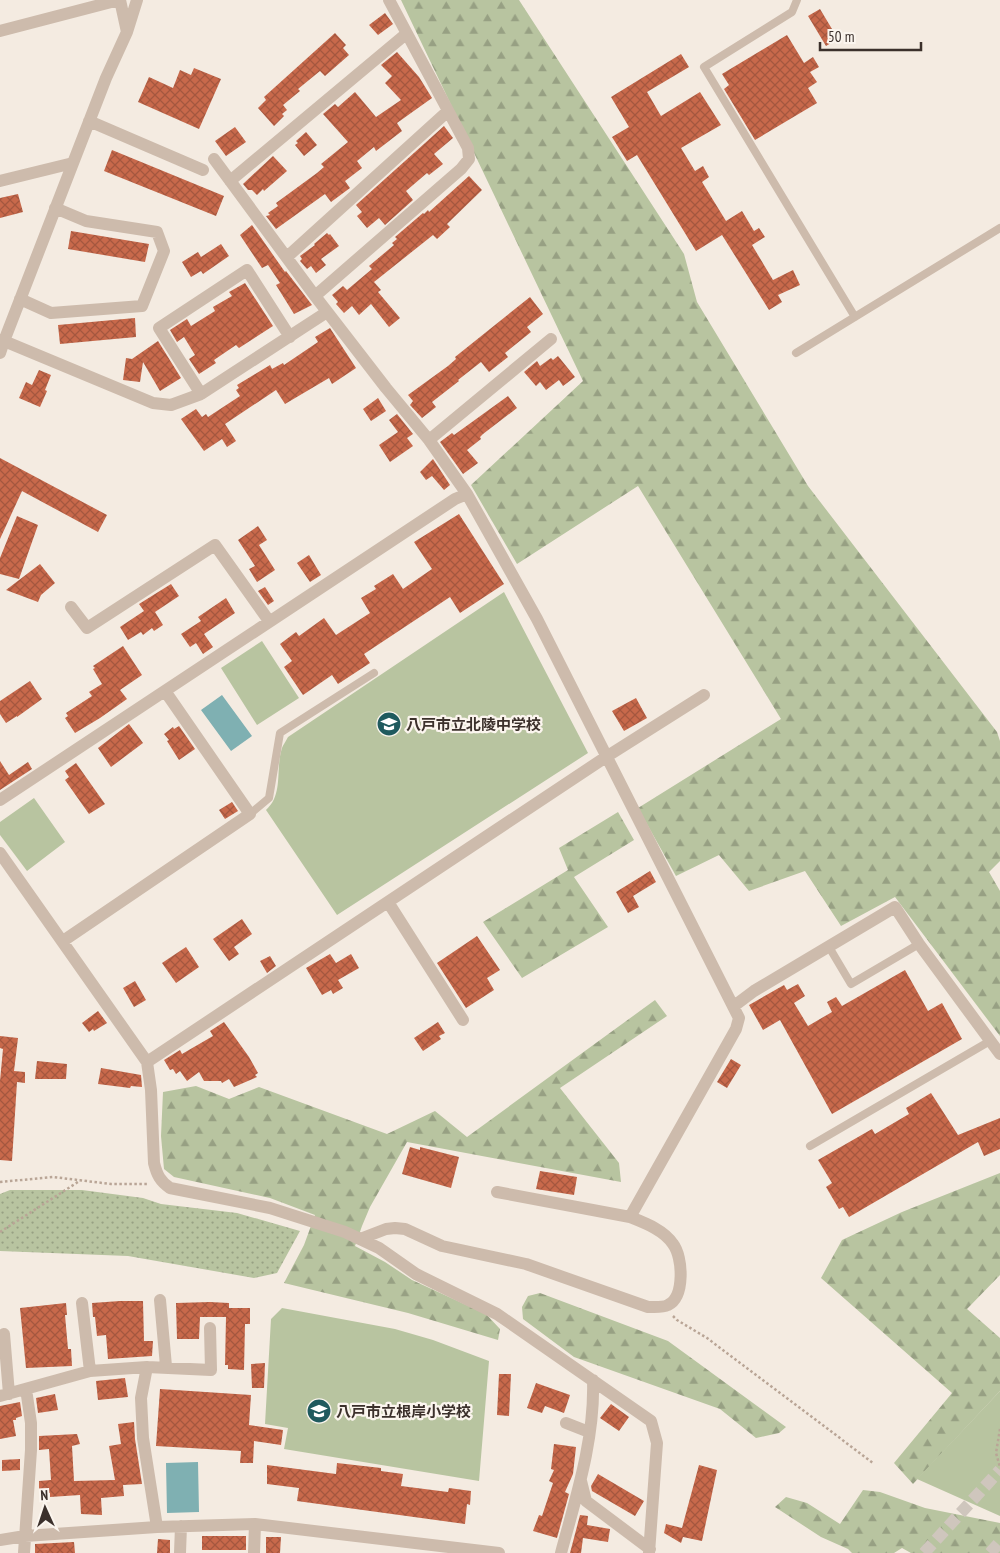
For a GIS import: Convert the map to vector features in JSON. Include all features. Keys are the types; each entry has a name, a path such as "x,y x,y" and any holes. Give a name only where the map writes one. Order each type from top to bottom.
{"street":[{"path":"0,30 119,0 127,32"},
{"path":"0,353 2,340 127,32 137,0"},
{"path":"315,296 461,169 469,159 468,148 389,0"},
{"path":"230,181 406,34"},
{"path":"286,257 448,111"},
{"path":"89,122 203,170"},
{"path":"214,159 327,312 386,388 430,440 467,494 537,619 739,1018 736,1029 630,1217"},
{"path":"0,181 73,163"},
{"path":"20,299 51,313 142,306 164,251 157,232 86,222 56,208"},
{"path":"201,394 159,328 246,270 290,338"},
{"path":"2,340 154,403 171,405 201,394 290,338 327,312"},
{"path":"430,440 551,338"},
{"path":"0,800 455,499 467,494"},
{"path":"72,607 87,628 215,545 269,621"},
{"path":"63,941 250,814 165,691"},
{"path":"147,1062 606,757 704,695"},
{"path":"0,853 147,1062 151,1090 154,1163 156,1173 161,1181 170,1188 270,1208 345,1232 379,1248 416,1274 497,1314 651,1421 657,1443 649,1551"},
{"path":"388,902 463,1020"},
{"path":"734,1006 754,991 895,907 919,944 1000,1054"},
{"path":"360,1239 386,1229 404,1229 442,1246 526,1264 648,1307 668,1306 674,1301 680,1287 679,1258 674,1244 660,1231 630,1217 497,1192"},
{"path":"160,1300 166,1366"},
{"path":"82,1303 90,1371"},
{"path":"4,1334 4,1395 90,1371 166,1366 211,1370 210,1328"},
{"path":"147,1367 142,1398 143,1438 157,1527"},
{"path":"561,1553 581,1481 594,1404 593,1380"},
{"path":"24,1553 31,1432 26,1389"},
{"path":"566,1423 589,1432"},
{"path":"581,1481 586,1501 649,1551"},
{"path":"0,1540 25,1536 157,1527 255,1524 492,1552"},
{"path":"254,1553 255,1524"},
{"path":"180,1553 181,1526"}],"lane":[{"path":"797,0 792,12 704,67 855,317"},
{"path":"796,352 1000,228"},
{"path":"250,814 269,798 280,733 374,672"},
{"path":"829,947 852,984 919,944"},
{"path":"810,1146 990,1041"}],"path":[{"path":"0,1182 53,1178 128,1185 161,1181"},
{"path":"0,1232 81,1180"},
{"path":"668,1306 677,1320 707,1338 874,1463"},
{"path":"1000,1430 996,1452 1000,1467"}],"green space":[{"path":"401,0 519,0 684,254 697,302 808,486 997,732 1000,741 1000,861 989,872 1000,891 1000,1036 895,897 841,926 805,871 749,891 719,855 676,876 638,808 781,719 638,486 517,564 471,485 583,381"},
{"path":"504,592 588,753 337,915 266,810 272,804 275,797 283,746 288,737"},
{"path":"262,641 299,698 257,725 221,668"},
{"path":"34,798 65,842 27,871 0,835 0,822"},
{"path":"618,812 634,840 574,877 608,927 522,978 483,922 568,870 559,848"},
{"path":"655,1000 667,1016 560,1088 619,1163 621,1182 407,1142 370,1207 355,1246 385,1262 412,1280 486,1314 500,1329 498,1340 408,1313 284,1283 304,1245 315,1215 270,1198 174,1177 164,1169 161,1136 163,1092 196,1086 229,1099 259,1087 387,1134 435,1111 467,1137"},
{"path":"1000,1173 1000,1275 967,1309 1000,1338 1000,1391 913,1484 894,1463 952,1393 821,1278 842,1240 902,1212"},
{"path":"10,1190 82,1190 143,1198 161,1204 237,1213 300,1231 277,1273 254,1278 128,1256 0,1251 0,1194"},
{"path":"540,1293 668,1341 786,1427 779,1433 756,1438 720,1409 574,1357 523,1319 522,1307 528,1296"},
{"path":"282,1308 395,1329 433,1340 489,1361 479,1481 284,1449 288,1428 265,1424 271,1319"},
{"path":"1000,1391 1000,1516 917,1479"},
{"path":"863,1490 880,1492 925,1508 1000,1523 1000,1553 911,1553 902,1548 894,1553 852,1553 848,1549 821,1537 775,1507 786,1497 807,1503 840,1524"}],"water":[{"path":"222,695 252,736 231,751 201,710"},
{"path":"198,1462 199,1512 167,1513 166,1463"}],"building":[{"path":"820,9 838,39 826,46 808,16"},
{"path":"385,13 393,24 378,35 369,25"},
{"path":"335,33 346,45 343,48 349,55 325,76 320,71 298,89 300,91 283,105 287,110 274,126 258,108 266,100 264,97"},
{"path":"787,35 804,63 813,57 819,67 810,72 817,82 808,88 817,103 755,140 724,89 729,85 722,74"},
{"path":"397,52 419,77 432,98 397,123 402,131 376,151 374,147 357,161 362,168 345,181 350,188 331,202 325,194 276,229 266,216 270,215 268,213 278,206 276,203 317,173 324,167 321,164 348,142 323,114 335,104 338,107 355,92 376,117 401,100 385,83 392,76 381,65"},
{"path":"681,54 689,67 647,92 661,116 700,92 721,125 681,148 695,171 703,166 709,177 702,182 726,221 742,211 754,231 759,228 765,237 752,245 773,280 793,270 800,285 778,295 782,302 769,310 722,235 696,251 637,155 627,161 612,137 629,127 611,97"},
{"path":"194,68 221,79 199,129 138,102 149,77 173,88 180,70 191,75"},
{"path":"444,126 453,138 434,154 443,164 429,175 427,173 406,191 413,200 385,225 379,218 367,228 357,216 362,212 356,205"},
{"path":"235,127 246,142 226,156 215,141"},
{"path":"306,132 317,145 304,156 295,145 298,143 296,141"},
{"path":"112,150 224,196 216,216 104,171"},
{"path":"273,156 287,171 257,195 252,190 248,190 243,184"},
{"path":"469,176 482,190 447,224 450,227 437,239 433,235 374,282 381,290 378,292 400,318 389,327 371,304 359,315 352,306 344,313 336,304 338,302 332,295 343,286 347,290 372,269 369,266 394,245 392,243 397,239 395,237 423,213 428,210 429,212"},
{"path":"18,194 23,212 0,218 0,198"},
{"path":"252,225 285,272 312,305 294,314 276,285 280,283 268,265 262,268 240,235"},
{"path":"71,231 149,244 145,262 68,249"},
{"path":"327,233 330,234 339,246 321,259 326,265 316,273 311,266 307,269 300,261 302,259 300,256"},
{"path":"221,244 229,256 203,274 201,271 191,277 182,262 198,252 201,257"},
{"path":"245,283 273,326 239,348 236,345 214,360 216,363 199,374 189,359 195,355 184,337 177,342 170,330 187,319 191,326 215,311 213,307 232,296 229,292"},
{"path":"530,297 543,314 527,327 531,332 505,353 508,357 489,372 481,362 458,380 432,402 436,407 422,418 410,405 413,401 408,395 448,366 456,359 455,357"},
{"path":"135,318 136,337 60,344 58,325"},
{"path":"330,328 356,368 332,384 329,378 285,404 276,390 225,424 236,441 227,447 222,439 204,451 181,419 196,409 202,417 206,414 208,417 240,396 236,390 239,388 237,385 270,365 272,369 283,363 284,365 318,342 315,337"},
{"path":"158,341 181,378 160,391 143,362 140,382 123,380 126,358 132,359"},
{"path":"558,356 575,377 563,386 559,380 546,390 540,382 536,386 524,372 537,361 540,366 551,358 553,360"},
{"path":"39,370 51,375 40,407 19,398 26,382 32,385"},
{"path":"508,396 517,408 483,434 480,437 481,439 467,450 478,463 463,474 440,442 452,433 454,435"},
{"path":"378,398 386,411 371,421 363,409"},
{"path":"397,414 413,434 407,438 413,446 390,462 379,445 398,432 389,420"},
{"path":"0,458 107,515 98,532 22,491 0,539"},
{"path":"433,459 450,485 444,490 432,476 426,480 420,472"},
{"path":"459,514 504,584 460,613 450,597 364,654 370,663 338,684 332,675 303,695 284,667 292,661 280,644 296,632 299,636 324,618 336,635 370,613 361,598 376,589 374,586 393,574 403,589 432,569 414,542"},
{"path":"17,516 38,525 19,579 0,574 0,558"},
{"path":"258,526 267,540 259,545 275,570 257,582 249,569 255,566 238,540"},
{"path":"309,555 321,575 310,582 297,563"},
{"path":"40,564 55,583 41,595 38,602 6,590"},
{"path":"171,584 179,596 155,612 163,625 154,631 152,628 143,635 141,632 128,640 120,627 144,611 139,604"},
{"path":"265,587 274,601 268,605 258,591"},
{"path":"226,598 235,613 204,634 213,647 203,654 196,643 190,647 181,634 201,621 198,617"},
{"path":"123,646 142,675 120,690 127,699 75,733 65,718 68,716 66,713 92,696 89,692 102,684 93,666"},
{"path":"30,681 42,699 6,723 0,714 0,701"},
{"path":"636,698 647,718 624,731 612,711"},
{"path":"129,724 143,743 111,767 98,748"},
{"path":"179,726 195,749 179,760 164,734 173,727 174,729"},
{"path":"0,761 9,775 28,762 32,769 0,790"},
{"path":"76,763 105,804 89,814 65,780 69,777 65,771"},
{"path":"232,802 238,811 225,819 219,810"},
{"path":"650,871 656,882 633,896 639,907 628,913 616,892"},
{"path":"242,919 252,934 234,947 239,954 229,961 213,939"},
{"path":"477,936 500,970 487,978 494,990 466,1008 437,963"},
{"path":"186,947 199,967 176,983 162,963"},
{"path":"330,954 336,963 351,954 359,968 338,980 343,988 333,994 331,990 322,995 306,968"},
{"path":"270,956 276,966 267,973 260,961"},
{"path":"905,970 928,1011 942,1003 962,1039 832,1114 780,1020 763,1030 749,1005 784,985 787,990 798,984 805,996 794,1003 808,1026 832,1012 827,1002 836,997 842,1006"},
{"path":"135,981 146,1000 134,1007 123,988"},
{"path":"98,1011 107,1023 89,1032 82,1023"},
{"path":"224,1022 249,1057 258,1073 255,1075 257,1077 234,1087 229,1079 222,1083 221,1081 204,1081 199,1072 187,1081 180,1071 176,1074 173,1069 170,1070 164,1060 180,1050 182,1054 213,1036 210,1031"},
{"path":"438,1022 445,1033 439,1036 441,1039 423,1051 414,1038"},
{"path":"0,1036 18,1038 14,1071 25,1072 25,1083 17,1082 12,1161 0,1160 0,1081 3,1049 0,1048"},
{"path":"731,1059 741,1065 727,1088 717,1082"},
{"path":"37,1061 67,1064 66,1079 35,1079"},
{"path":"101,1068 141,1075 142,1087 131,1086 130,1088 98,1084"},
{"path":"931,1093 958,1135 1000,1118 1000,1149 984,1156 978,1142 849,1217 843,1207 839,1209 826,1187 832,1183 818,1160 872,1129 875,1134 909,1114 906,1108"},
{"path":"410,1147 420,1150 420,1147 459,1157 451,1188 402,1174"},
{"path":"540,1171 577,1177 574,1195 536,1189"},
{"path":"143,1301 144,1341 153,1341 152,1356 108,1359 106,1335 97,1336 92,1303"},
{"path":"66,1303 67,1315 65,1315 68,1349 71,1349 72,1366 26,1368 20,1308"},
{"path":"176,1303 229,1303 229,1308 250,1308 250,1324 245,1324 244,1370 228,1369 228,1365 225,1365 226,1317 200,1317 199,1339 177,1339"},
{"path":"265,1363 264,1388 252,1388 251,1364"},
{"path":"499,1374 511,1374 509,1416 497,1415"},
{"path":"125,1378 128,1397 98,1400 96,1381"},
{"path":"536,1383 570,1395 564,1413 545,1406 542,1413 527,1408"},
{"path":"160,1389 251,1395 249,1425 283,1430 281,1445 254,1441 253,1463 240,1463 241,1451 156,1446"},
{"path":"55,1394 58,1410 38,1413 36,1398"},
{"path":"20,1402 22,1416 13,1420 16,1436 0,1439 0,1406"},
{"path":"611,1404 629,1417 619,1431 600,1418"},
{"path":"134,1422 142,1484 123,1485 124,1496 101,1498 102,1515 81,1514 80,1495 50,1497 50,1493 39,1493 39,1481 51,1480 49,1449 39,1450 39,1436 77,1434 80,1444 72,1446 74,1481 115,1480 109,1446 121,1444 118,1424"},
{"path":"554,1444 576,1447 573,1474 565,1492 569,1494 557,1538 533,1531 539,1515 542,1516 553,1483 549,1481 554,1470 551,1469"},
{"path":"20,1459 20,1470 2,1471 2,1460"},
{"path":"337,1463 381,1468 381,1471 403,1474 401,1486 448,1492 449,1488 471,1491 470,1505 467,1504 465,1524 297,1501 299,1488 267,1484 267,1465 336,1474"},
{"path":"699,1465 717,1470 702,1541 683,1537 681,1543 664,1533 666,1524 682,1528"},
{"path":"598,1474 644,1501 635,1516 592,1491 591,1486"},
{"path":"580,1515 588,1516 587,1525 610,1529 608,1542 583,1538 581,1553 570,1553"},
{"path":"202,1536 246,1536 246,1550 202,1550"},
{"path":"266,1537 281,1537 280,1553 266,1553"},
{"path":"158,1539 170,1540 170,1553 157,1553"},
{"path":"74,1542 75,1553 35,1553 35,1544"}],"tunnel":[{"path":"924,1553 1000,1470"},
{"path":"990,1553 1000,1542"}],"place":[{"name":"八戸市立北陵中学校","path":"389,724"},
{"name":"八戸市立根岸小学校","path":"319,1411"}]}
